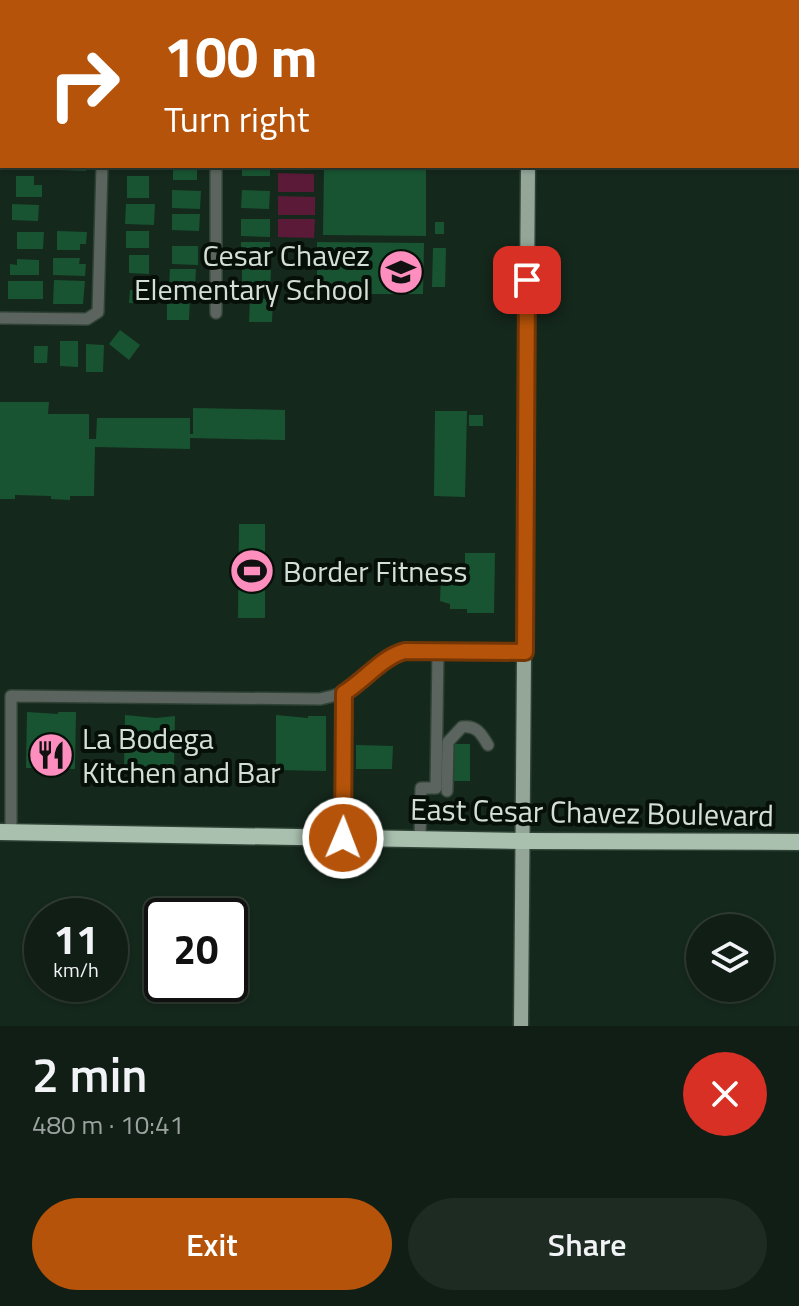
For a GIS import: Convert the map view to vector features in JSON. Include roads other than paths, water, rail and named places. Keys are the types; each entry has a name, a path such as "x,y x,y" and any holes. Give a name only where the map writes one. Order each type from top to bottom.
{"highway":[{"name":"East Cesar Chavez Boulevard","path":"6,832 524,841 799,842"}],"main road":[{"path":"521,1026 528,168"}],"street":[{"path":"0,318 87,319 98,312 102,168"},
{"path":"216,168 216,313"},
{"path":"6,832 11,696 309,700 344,693 392,654 405,651 525,652"},
{"path":"420,839 421,788 436,788 438,651"},
{"path":"343,838 344,693"},
{"path":"447,791 448,742 452,736 462,727 473,727 488,745"}],"place":[{"name":"Cesar Chavez Elementary School","path":"401,272"},
{"name":"Border Fitness","path":"252,571"},
{"name":"La Bodega Kitchen and Bar","path":"51,755"}]}
